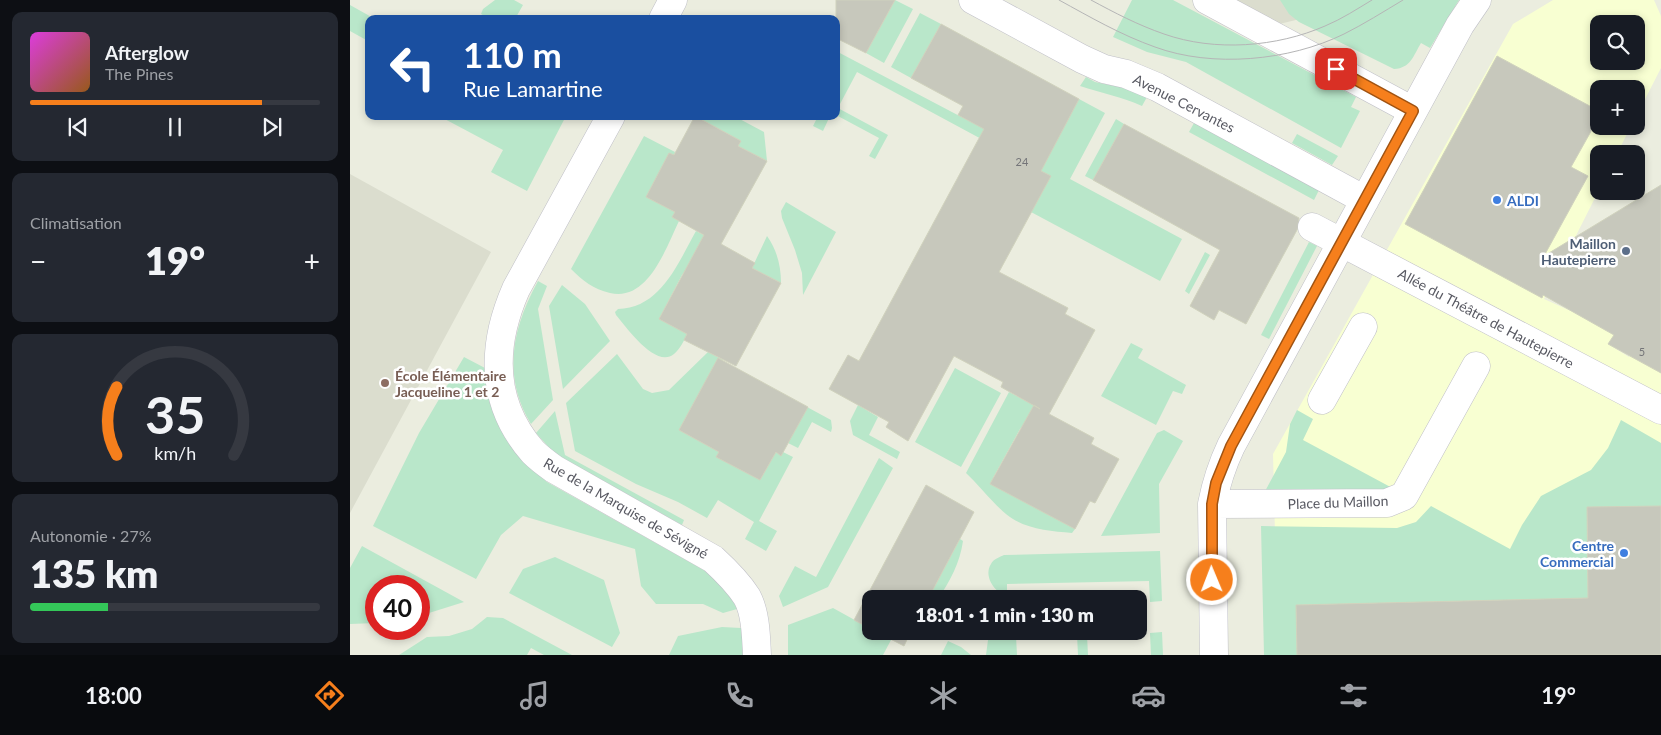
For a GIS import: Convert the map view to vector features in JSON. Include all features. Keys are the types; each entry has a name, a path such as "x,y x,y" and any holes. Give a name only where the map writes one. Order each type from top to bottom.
{"street":[{"path":"665,15 673,0"},
{"name":"Avenue Cervantes","path":"973,0 1082,59 1104,69 1126,74 1157,87 1364,200"},
{"path":"1208,0 1413,111"},
{"path":"1214,655 1212,504 1216,483 1231,446 1460,25 1477,0"},
{"name":"Rue de la Marquise de Sévigné","path":"609,120 516,289 506,313 500,336 498,361 500,384 518,433 534,454 554,469 713,559 730,576 747,598 753,618 758,655"},
{"name":"Allée du Théâtre de Hautepierre","path":"1312,227 1661,410"},
{"path":"1322,400 1363,327"},
{"name":"Place du Maillon","path":"1212,504 1387,503 1404,496 1476,366"}],"shaded area":[{"path":"495,0 514,0 523,5 517,15 483,15 481,14 483,9"},
{"path":"895,0 913,9 884,63 866,53"},
{"path":"1132,0 1173,0 1356,97 1351,107 1360,111 1341,148 1186,62 1147,52 1113,37"},
{"path":"1225,0 1352,0 1300,19 1271,26"},
{"path":"1280,0 1459,0 1430,48 1421,43 1408,64 1394,69 1299,22 1289,14"},
{"path":"1553,0 1654,0 1661,16 1661,68 1645,99 1645,80 1590,80 1590,135 1626,135 1622,145 1590,145 1590,200 1594,200 1544,299 1573,312 1614,335 1608,344 1629,357 1635,347 1661,373 1661,655 1278,655 1273,454 1513,24"},
{"path":"350,5 368,15 365,15 365,39 350,31"},
{"path":"920,13 941,24 911,78 891,67"},
{"path":"840,53 969,121 1053,147 1079,99 1105,113 1070,179 1182,239 1160,281 1031,212 1050,176 857,72 840,104"},
{"path":"1086,77 1095,82 1130,89 1147,97 1142,106 1080,86"},
{"path":"840,109 888,135 875,159 869,156 879,138 840,117"},
{"path":"1116,119 1124,124 1093,180 1085,176"},
{"path":"447,120 564,120 527,191 491,172 503,150"},
{"path":"702,120 742,120 764,132 767,161 738,146 741,141"},
{"path":"816,120 828,120 823,131 813,126"},
{"path":"1194,123 1319,190 1314,200 1189,132"},
{"path":"1297,134 1338,156 1332,165 1292,143"},
{"path":"644,136 675,152 674,155 669,154 646,197 675,212 672,217 679,221 661,258 645,281 635,289 623,294 610,293 589,284 571,269"},
{"name":"École Élémentaire Jacqueline 1 et 2","path":"350,174 491,252 350,513"},
{"path":"786,202 836,232 803,295 802,273 782,218 781,211"},
{"path":"696,231 709,238 682,275 659,319 687,334 674,354 667,357 659,356 642,345 615,312 618,309 633,307 646,301 657,292 675,269"},
{"path":"767,236 778,258 781,283 752,268"},
{"path":"1309,242 1317,246 1269,339 1261,335"},
{"path":"1205,252 1210,255 1189,294 1185,291"},
{"path":"538,281 547,286 538,309 553,400 531,424 516,388 514,352 522,317"},
{"path":"562,285 585,304 610,341 563,389 549,306"},
{"path":"1131,343 1143,349 1138,358 1186,385 1182,394 1173,391 1156,425 1101,396"},
{"path":"708,352 723,360 708,388 703,386 679,430 719,452 716,457 760,480 776,452 781,456 783,452 793,457 759,521 777,531 766,551 745,539 754,522 718,500 707,518 678,502 636,484 575,451 566,403 617,354 643,389 652,393 669,390"},
{"path":"464,357 485,368 529,466 547,482 709,573 732,599 737,609 723,613 703,604 656,604 641,586 635,549 523,516 501,535 476,579 373,526 419,433"},
{"path":"955,368 1001,393 961,467 915,442"},
{"path":"1009,392 1039,408 1020,429 993,478 1075,529 1072,533 1049,531 1020,523 996,504 966,473"},
{"path":"858,405 878,417 869,435 900,452 897,459 853,435 850,421"},
{"path":"807,407 831,420 832,428 831,432 812,422 798,448 788,443"},
{"path":"1297,410 1313,419 1303,440 1396,490 1263,495 1286,452 1290,424"},
{"path":"555,411 565,455 684,520 682,525 553,452 536,433"},
{"path":"1621,420 1661,443 1661,507 1587,508 1588,598 1296,605 1297,655 1264,655 1261,526 1397,528 1416,522 1431,506 1510,549 1522,525 1541,496 1591,470 1608,448"},
{"path":"1164,430 1183,441 1159,484 1160,533 1101,536 1157,433"},
{"path":"879,458 893,468 828,587 783,607 779,596 795,566 816,577"},
{"path":"960,539 963,541 962,549 950,579 943,590 933,590"},
{"path":"362,546 415,575 365,575 365,623 350,624 350,568"},
{"path":"1160,551 1162,601 1150,602 1149,581 1007,584 1007,590 997,590 989,579 989,569 992,562 1004,555"},
{"path":"555,557 604,580 620,633 612,647 509,593 523,569"},
{"path":"430,583 464,602 430,613"},
{"path":"833,608 862,624 862,640 891,640 883,655 788,655 788,625"},
{"path":"487,617 503,618 572,655 544,655 531,648 527,655 399,655 422,640 430,640 430,637 449,636 472,629"},
{"path":"722,627 741,628 744,655 669,655 678,636"},
{"path":"1162,632 1163,655 1151,655 1150,633"},
{"path":"988,640 1016,640 1017,655 986,655"},
{"path":"1077,640 1087,640 1088,655 1078,655"},
{"path":"948,641 961,647 971,655 941,655"}],"building":[{"path":"836,0 895,0 866,53 840,40 840,15 836,15"},
{"path":"941,24 1079,99 1041,171 1051,176 999,272 1068,308 1065,314 1095,330 1049,414 1094,438 1091,444 1119,459 1095,503 1090,501 1075,529 990,484 1034,405 1001,387 1003,382 954,356 908,441 886,427 889,422 829,389 848,355 859,361 984,129 958,115 963,106 911,78"},
{"name":"ALDI","path":"1497,56 1590,106 1590,133 1571,167 1588,176 1544,256 1636,200 1645,200 1645,195 1661,185 1661,373 1608,344 1614,335 1543,295 1542,298 1405,224"},
{"path":"693,120 702,120 741,141 738,146 767,161 721,244 755,263 752,268 781,283 736,366 684,340 687,334 659,319 704,235 672,217 675,212 646,197 669,153 674,155"},
{"path":"1124,124 1299,218 1297,230 1246,324 1219,310 1214,320 1190,306 1220,250 1093,180"},
{"path":"718,358 808,407 781,456 776,452 760,480 716,457 719,452 679,430"},
{"path":"926,485 974,512 933,590 870,590"},
{"name":"Centre Commercial","path":"1661,506 1661,655 1297,655 1296,605 1588,598 1587,507"},
{"path":"862,605 862,624 854,620"},
{"path":"892,640 907,640 904,646"}],"tram line":[{"path":"1059,0 1118,31 1155,47 1177,54 1225,59 1275,56 1322,43 1344,34 1403,0"},
{"path":"1091,0 1145,27 1164,34 1184,40 1225,45 1246,45 1287,39 1325,26 1372,0"}],"place":[{"name":"ALDI","path":"1497,200"},
{"name":"Maillon Hautepierre","path":"1626,251"},
{"name":"École Élémentaire Jacqueline 1 et 2","path":"385,383"},
{"name":"Centre Commercial","path":"1624,553"}],"route":[{"path":"1212,580 1212,504 1216,483 1223,464 1413,111 1336,69"}]}
